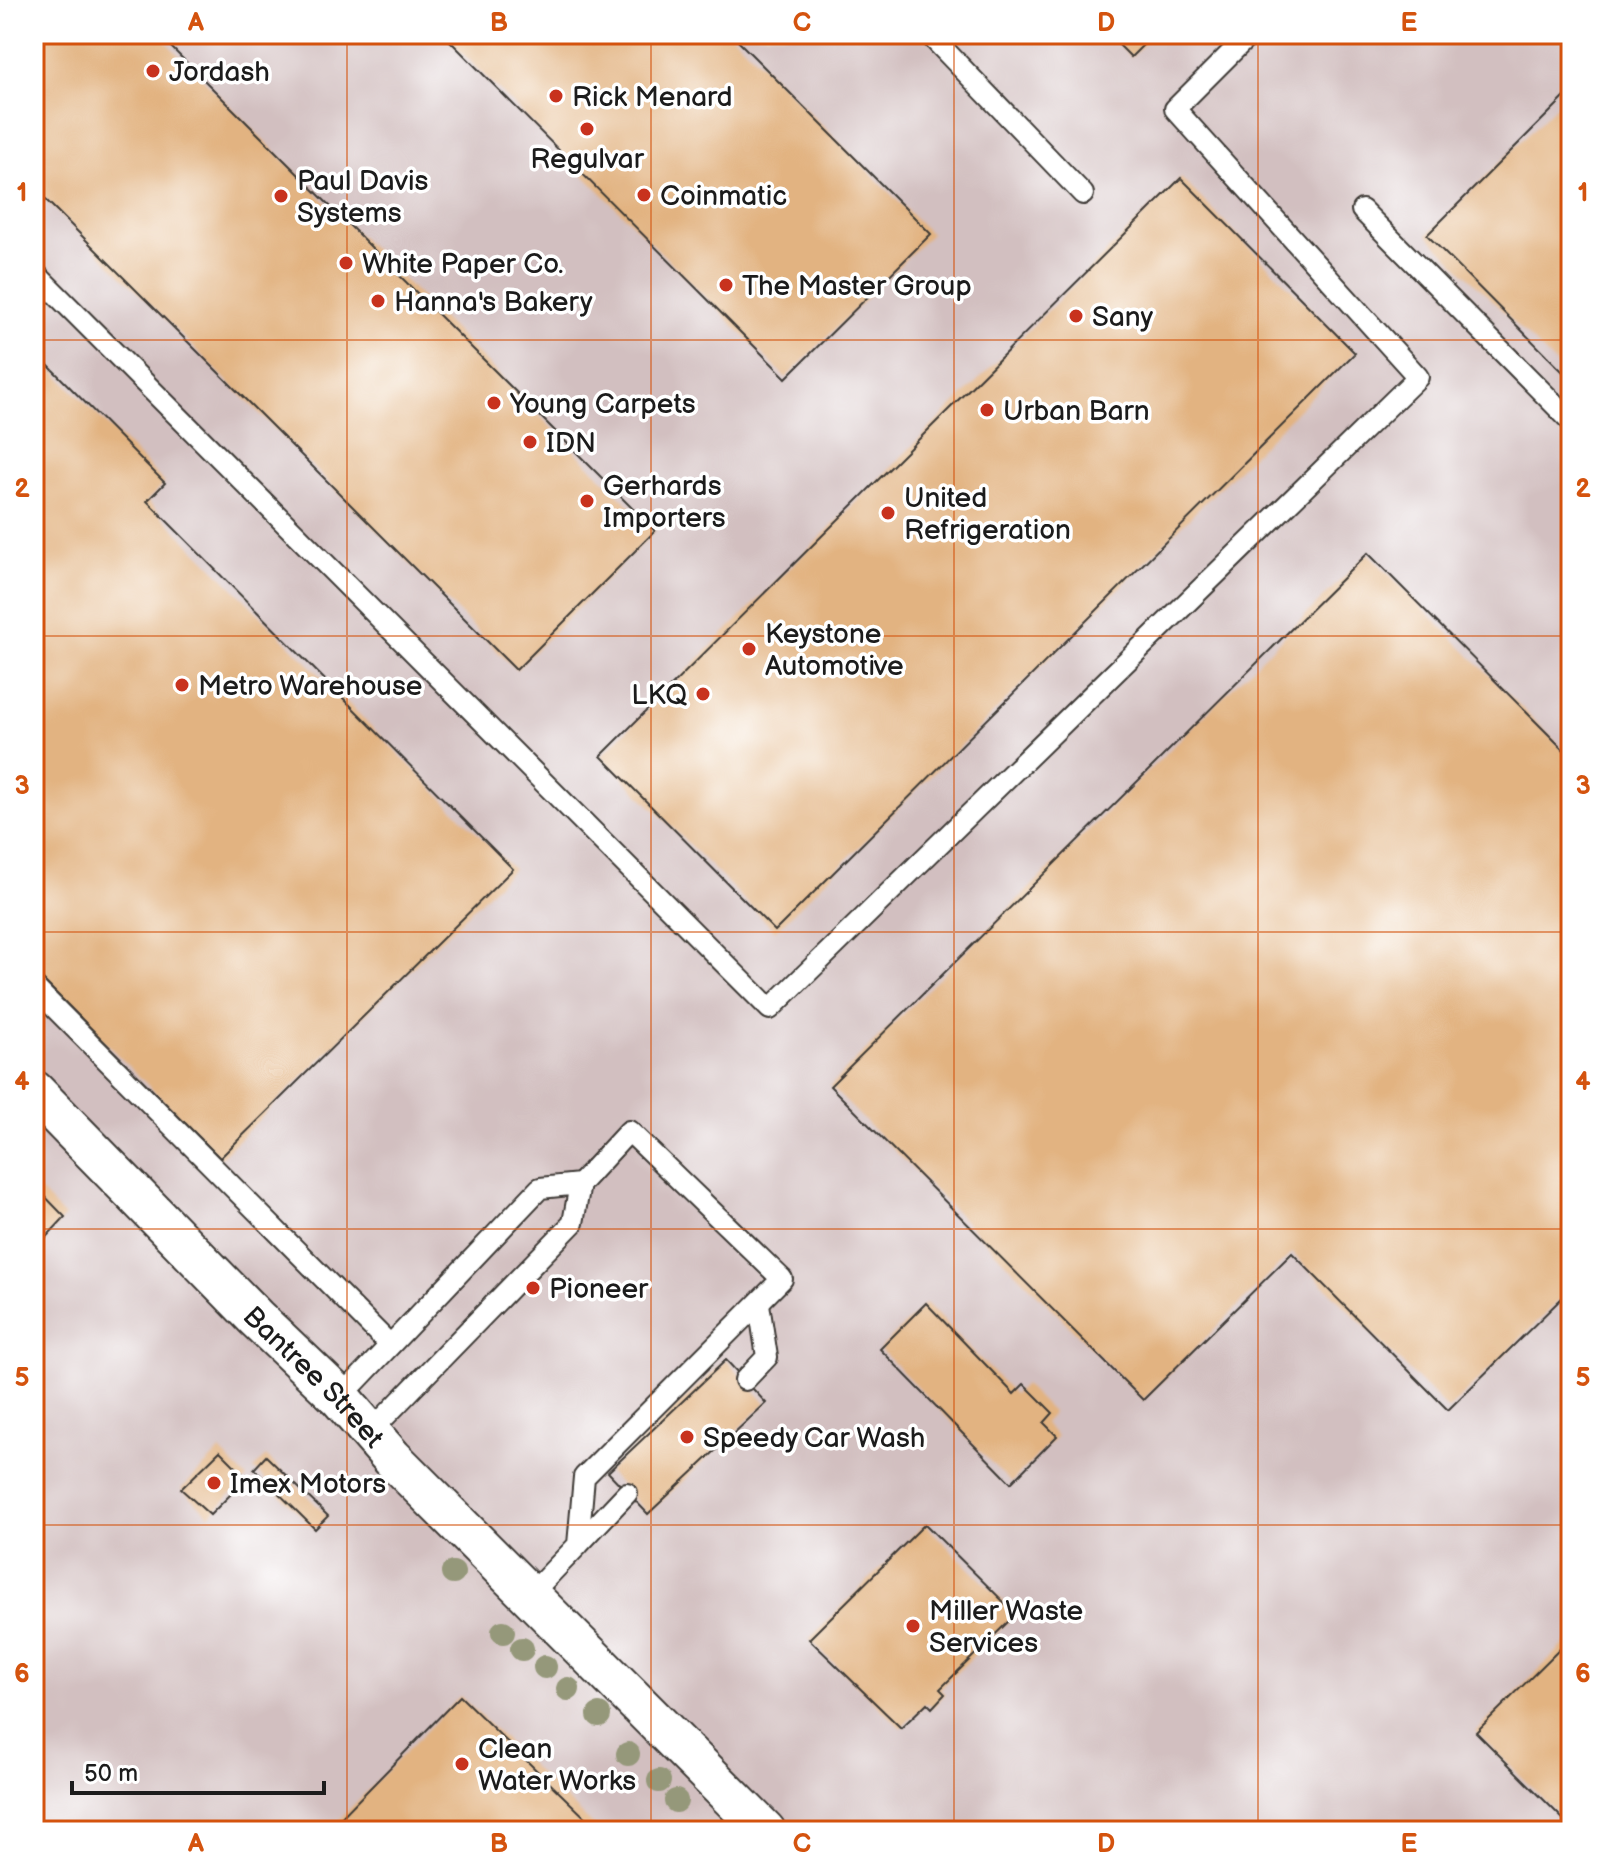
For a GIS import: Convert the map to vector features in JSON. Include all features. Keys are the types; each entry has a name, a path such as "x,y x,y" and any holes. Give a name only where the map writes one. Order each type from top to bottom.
{"street":[{"name":"Bantree Street","path":"34,1091 256,1318 340,1398 392,1458 765,1831"}],"lane":[{"path":"929,34 1083,194"},
{"path":"34,272 770,1009 1418,377 1175,109 1250,34"},
{"path":"1362,210 1571,421"},
{"path":"34,987 390,1345"},
{"path":"370,1432 573,1223 580,1184 629,1131 782,1279 584,1477 578,1545"},
{"path":"340,1398 540,1188 580,1184"},
{"path":"745,1380 767,1357 759,1304"},
{"path":"529,1596 627,1493"}],"shaded area":[{"path":"34,34 1571,34 1571,1831 34,1831"}],"building":[{"path":"34,34 158,34 655,531 516,670 34,188"},
{"path":"443,34 731,34 931,234 786,378"},
{"path":"1108,34 1154,34 1131,57"},
{"path":"1571,91 1571,380 1427,235"},
{"path":"1181,178 1355,353 775,931 601,756"},
{"name":"Metro Warehouse","path":"34,351 165,483 147,501 513,869 220,1158 34,971"},
{"path":"1368,553 1571,757 1571,1289 1448,1410 1292,1253 1143,1400 830,1086"},
{"path":"34,1185 65,1217 34,1250"},
{"path":"926,1303 1014,1394 1024,1384 1053,1413 1044,1423 1057,1436 1011,1483 880,1349"},
{"name":"Speedy Car Wash","path":"726,1360 766,1403 648,1514 608,1472"},
{"name":"Imex Motors","path":"220,1451 247,1478 210,1515 181,1489"},
{"path":"266,1456 328,1516 315,1529 254,1469"},
{"name":"Miller Waste Services","path":"925,1524 1016,1614 940,1689 945,1694 932,1708 927,1703 901,1728 809,1639"},
{"path":"1571,1638 1571,1827 1476,1732"},
{"name":"Clean Water Works","path":"460,1696 599,1831 328,1831"}],"place":[{"name":"Jordash","path":"153,71"},
{"name":"Rick Menard","path":"556,96"},
{"name":"Regulvar","path":"587,129"},
{"name":"Coinmatic","path":"644,195"},
{"name":"Paul Davis Systems","path":"281,196"},
{"name":"White Paper Co.","path":"346,263"},
{"name":"The Master Group","path":"726,285"},
{"name":"Hanna's Bakery","path":"378,301"},
{"name":"Sany","path":"1076,316"},
{"name":"Young Carpets","path":"494,403"},
{"name":"Urban Barn","path":"987,410"},
{"name":"IDN","path":"530,442"},
{"name":"Gerhards Importers","path":"587,501"},
{"name":"United Refrigeration","path":"888,513"},
{"name":"Keystone Automotive","path":"749,649"},
{"name":"Metro Warehouse","path":"182,685"},
{"name":"LKQ","path":"703,694"},
{"name":"Pioneer","path":"533,1288"},
{"name":"Speedy Car Wash","path":"687,1437"},
{"name":"Imex Motors","path":"214,1483"},
{"name":"Miller Waste Services","path":"913,1626"},
{"name":"Clean Water Works","path":"462,1764"}]}
